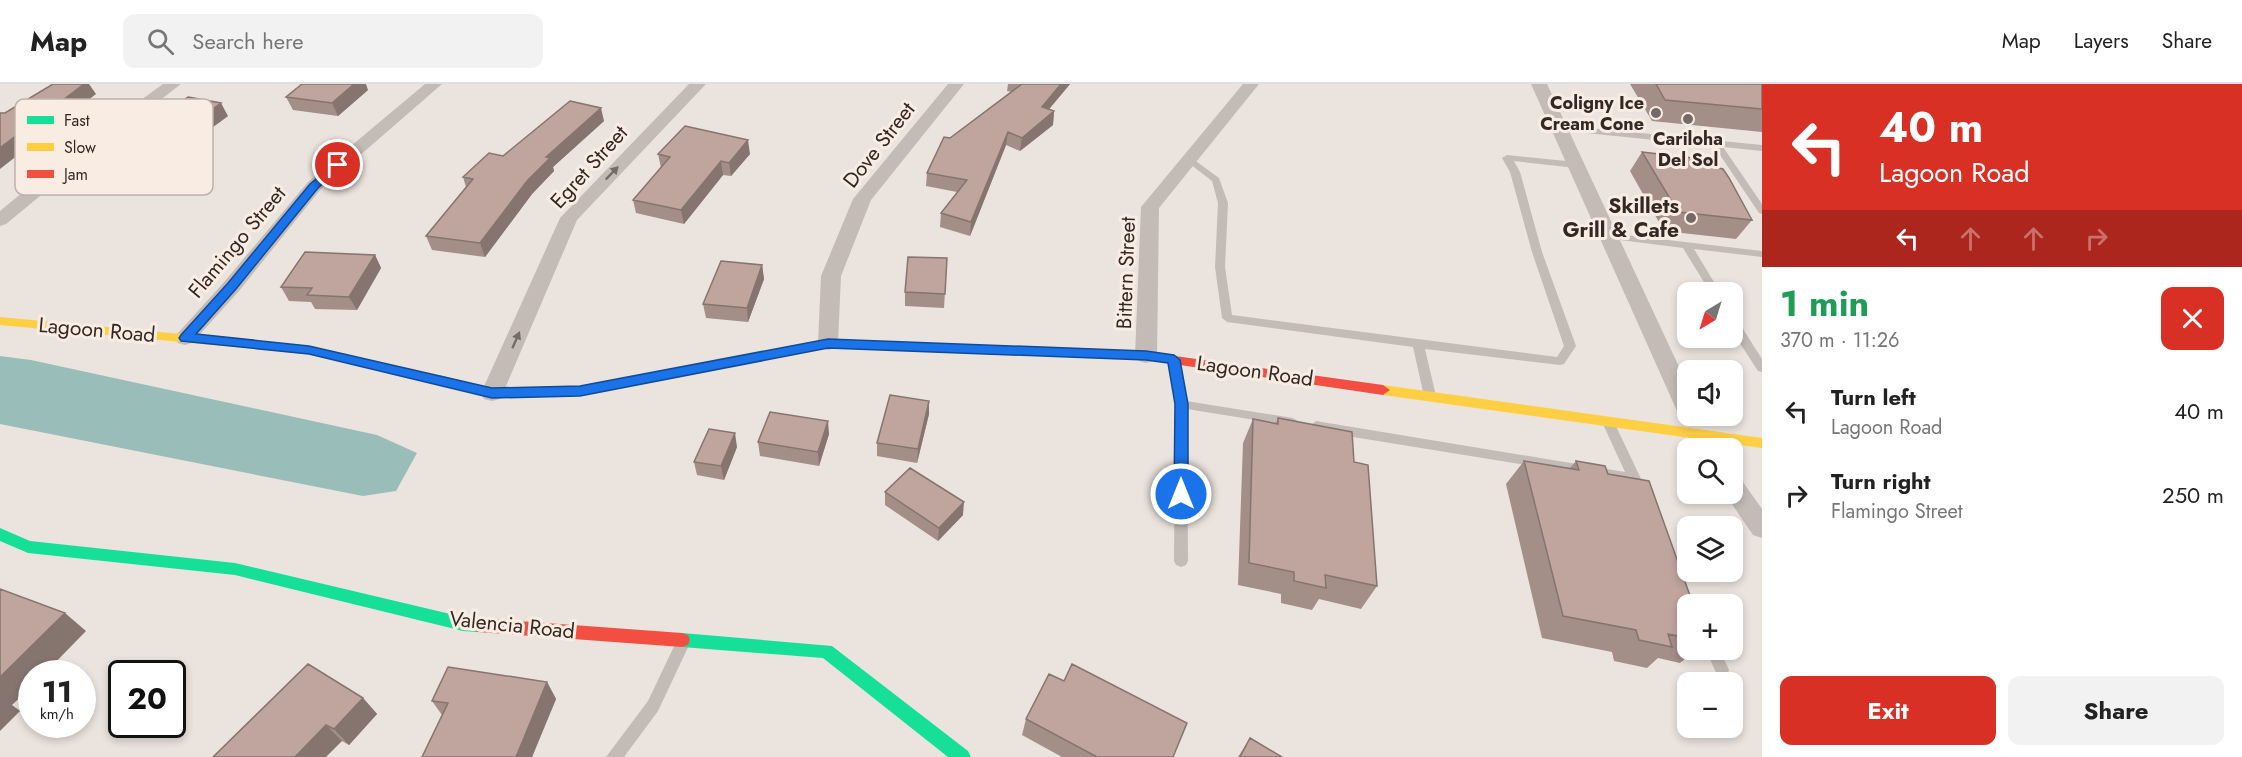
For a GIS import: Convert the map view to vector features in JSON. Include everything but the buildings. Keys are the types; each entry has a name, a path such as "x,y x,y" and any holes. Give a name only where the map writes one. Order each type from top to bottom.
{"street":[{"path":"153,99 173,84"},
{"name":"Flamingo Street","path":"185,338 232,286 314,186 434,84"},
{"name":"Egret Street","path":"492,393 569,218 698,84"},
{"name":"Dove Street","path":"828,343 831,276 862,199 956,84"},
{"name":"Bittern Street","path":"1146,356 1150,207 1251,84"},
{"path":"1539,84 1696,427"},
{"path":"0,220 30,195"},
{"name":"Lagoon Road","path":"0,321 309,350 492,393 580,391 828,343 1146,356 1608,422 1696,427 1762,443"},
{"path":"1743,501 1762,528"},
{"name":"Valencia Road","path":"0,534 28,547 236,568 463,624 826,651 962,757"}],"lane":[{"path":"1559,128 1762,148"},
{"path":"1717,144 1762,211"},
{"path":"1189,159 1216,180 1223,203 1220,267 1227,318 1560,361 1570,346 1537,252 1515,172 1507,158 1576,165"},
{"path":"1608,236 1762,254"},
{"path":"1686,245 1709,282"},
{"path":"1743,338 1762,368"},
{"path":"1418,344 1430,396"},
{"path":"1174,360 1181,404 1181,561"},
{"path":"1181,404 1634,478"},
{"path":"1608,422 1644,499"},
{"path":"614,757 653,706 684,641"},
{"path":"1718,660 1722,670"}],"water":[{"path":"0,356 31,360 377,435 417,453 396,491 363,496 0,424"}],"traffic: fast":[{"path":"439,380 492,393 580,391 828,343 1041,352"},
{"path":"0,534 28,547 235,569 463,624 478,625"},
{"path":"682,640 826,651 962,757"}],"traffic: slow":[{"path":"0,321 309,350 439,380"},
{"path":"1383,390 1762,443"}],"traffic: jam":[{"path":"1041,352 1146,356 1383,390"},
{"path":"478,625 682,640"}],"place":[{"name":"Coligny Ice Cream Cone","path":"1656,113"},
{"name":"Cariloha Del Sol","path":"1688,119"},
{"name":"Skillets Grill & Cafe","path":"1691,218"}],"route":[{"path":"338,165 314,186 232,286 185,338 309,350 492,393 580,391 828,343 1146,356 1174,360 1181,404 1181,494"}]}
